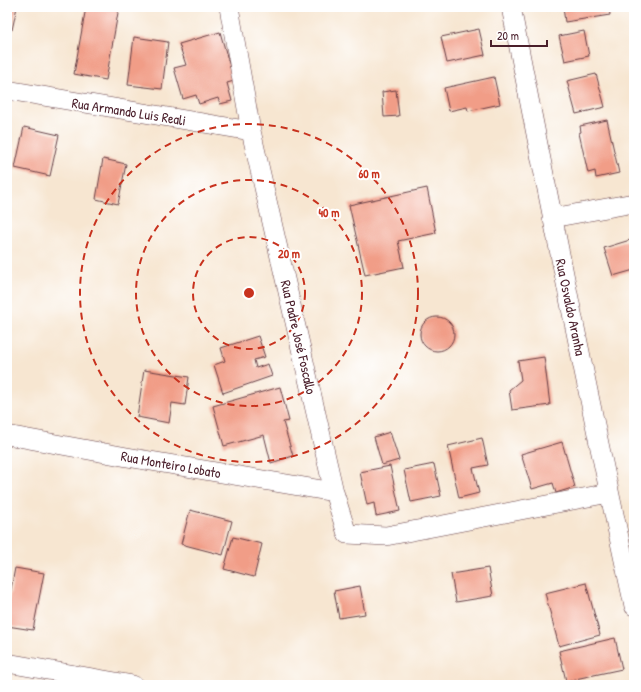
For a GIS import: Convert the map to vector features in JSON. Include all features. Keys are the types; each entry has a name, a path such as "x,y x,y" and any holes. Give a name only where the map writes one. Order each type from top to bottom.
{"street":[{"name":"Rua Padre José Foscallo","path":"229,7 251,131 334,492 347,534 386,536 609,493"},
{"name":"Rua Osvaldo Aranha","path":"511,7 552,218 634,606"},
{"name":"Rua Armando Luis Reali","path":"7,90 251,131"},
{"path":"552,218 634,203"},
{"name":"Rua Monteiro Lobato","path":"7,435 334,492"},
{"path":"7,663 133,685"}],"building":[{"path":"7,7 17,7 12,30 7,29"},
{"path":"86,7 119,7 106,80 74,74"},
{"path":"563,7 609,7 610,15 565,22"},
{"path":"479,29 485,55 447,63 441,37"},
{"path":"584,31 589,56 565,61 559,36"},
{"path":"220,32 234,81 227,83 232,101 220,104 218,98 199,104 196,95 183,99 174,68 186,65 179,44"},
{"path":"134,37 168,42 162,89 128,85"},
{"path":"596,74 605,107 576,114 567,81"},
{"path":"494,77 500,104 468,111 467,107 449,111 444,88"},
{"path":"396,90 399,116 384,117 382,92"},
{"path":"607,120 619,173 596,178 595,171 588,173 579,133 581,132 580,126"},
{"path":"24,127 59,135 50,176 15,168"},
{"path":"103,159 126,164 118,204 96,199"},
{"path":"427,188 436,233 398,241 404,267 365,275 349,205"},
{"path":"630,240 634,254 634,270 613,276 604,248"},
{"path":"434,317 440,317 449,322 453,328 453,340 449,346 440,351 434,351 425,346 420,337 420,331 425,322"},
{"path":"258,336 265,357 254,360 256,368 268,364 272,376 223,393 214,365 225,361 221,348"},
{"path":"544,357 550,405 512,410 509,390 521,380 518,361"},
{"path":"144,370 189,377 185,405 172,403 169,423 137,417"},
{"path":"280,387 289,421 283,422 293,456 271,463 264,435 224,446 213,406"},
{"path":"390,432 399,460 382,465 374,437"},
{"path":"482,438 488,465 473,468 479,493 459,498 448,446"},
{"path":"562,442 575,487 556,493 553,483 532,489 521,454"},
{"path":"434,464 441,496 411,502 404,470"},
{"path":"390,466 400,511 376,516 374,503 367,505 360,472"},
{"path":"190,510 232,521 223,555 181,544"},
{"path":"233,537 262,544 254,577 224,569"},
{"path":"15,568 44,573 33,630 7,626 7,610"},
{"path":"488,568 493,596 456,602 451,574"},
{"path":"586,583 600,635 559,646 545,593"},
{"path":"360,586 365,614 339,618 334,591"},
{"path":"615,638 622,669 566,681 559,651"}]}
